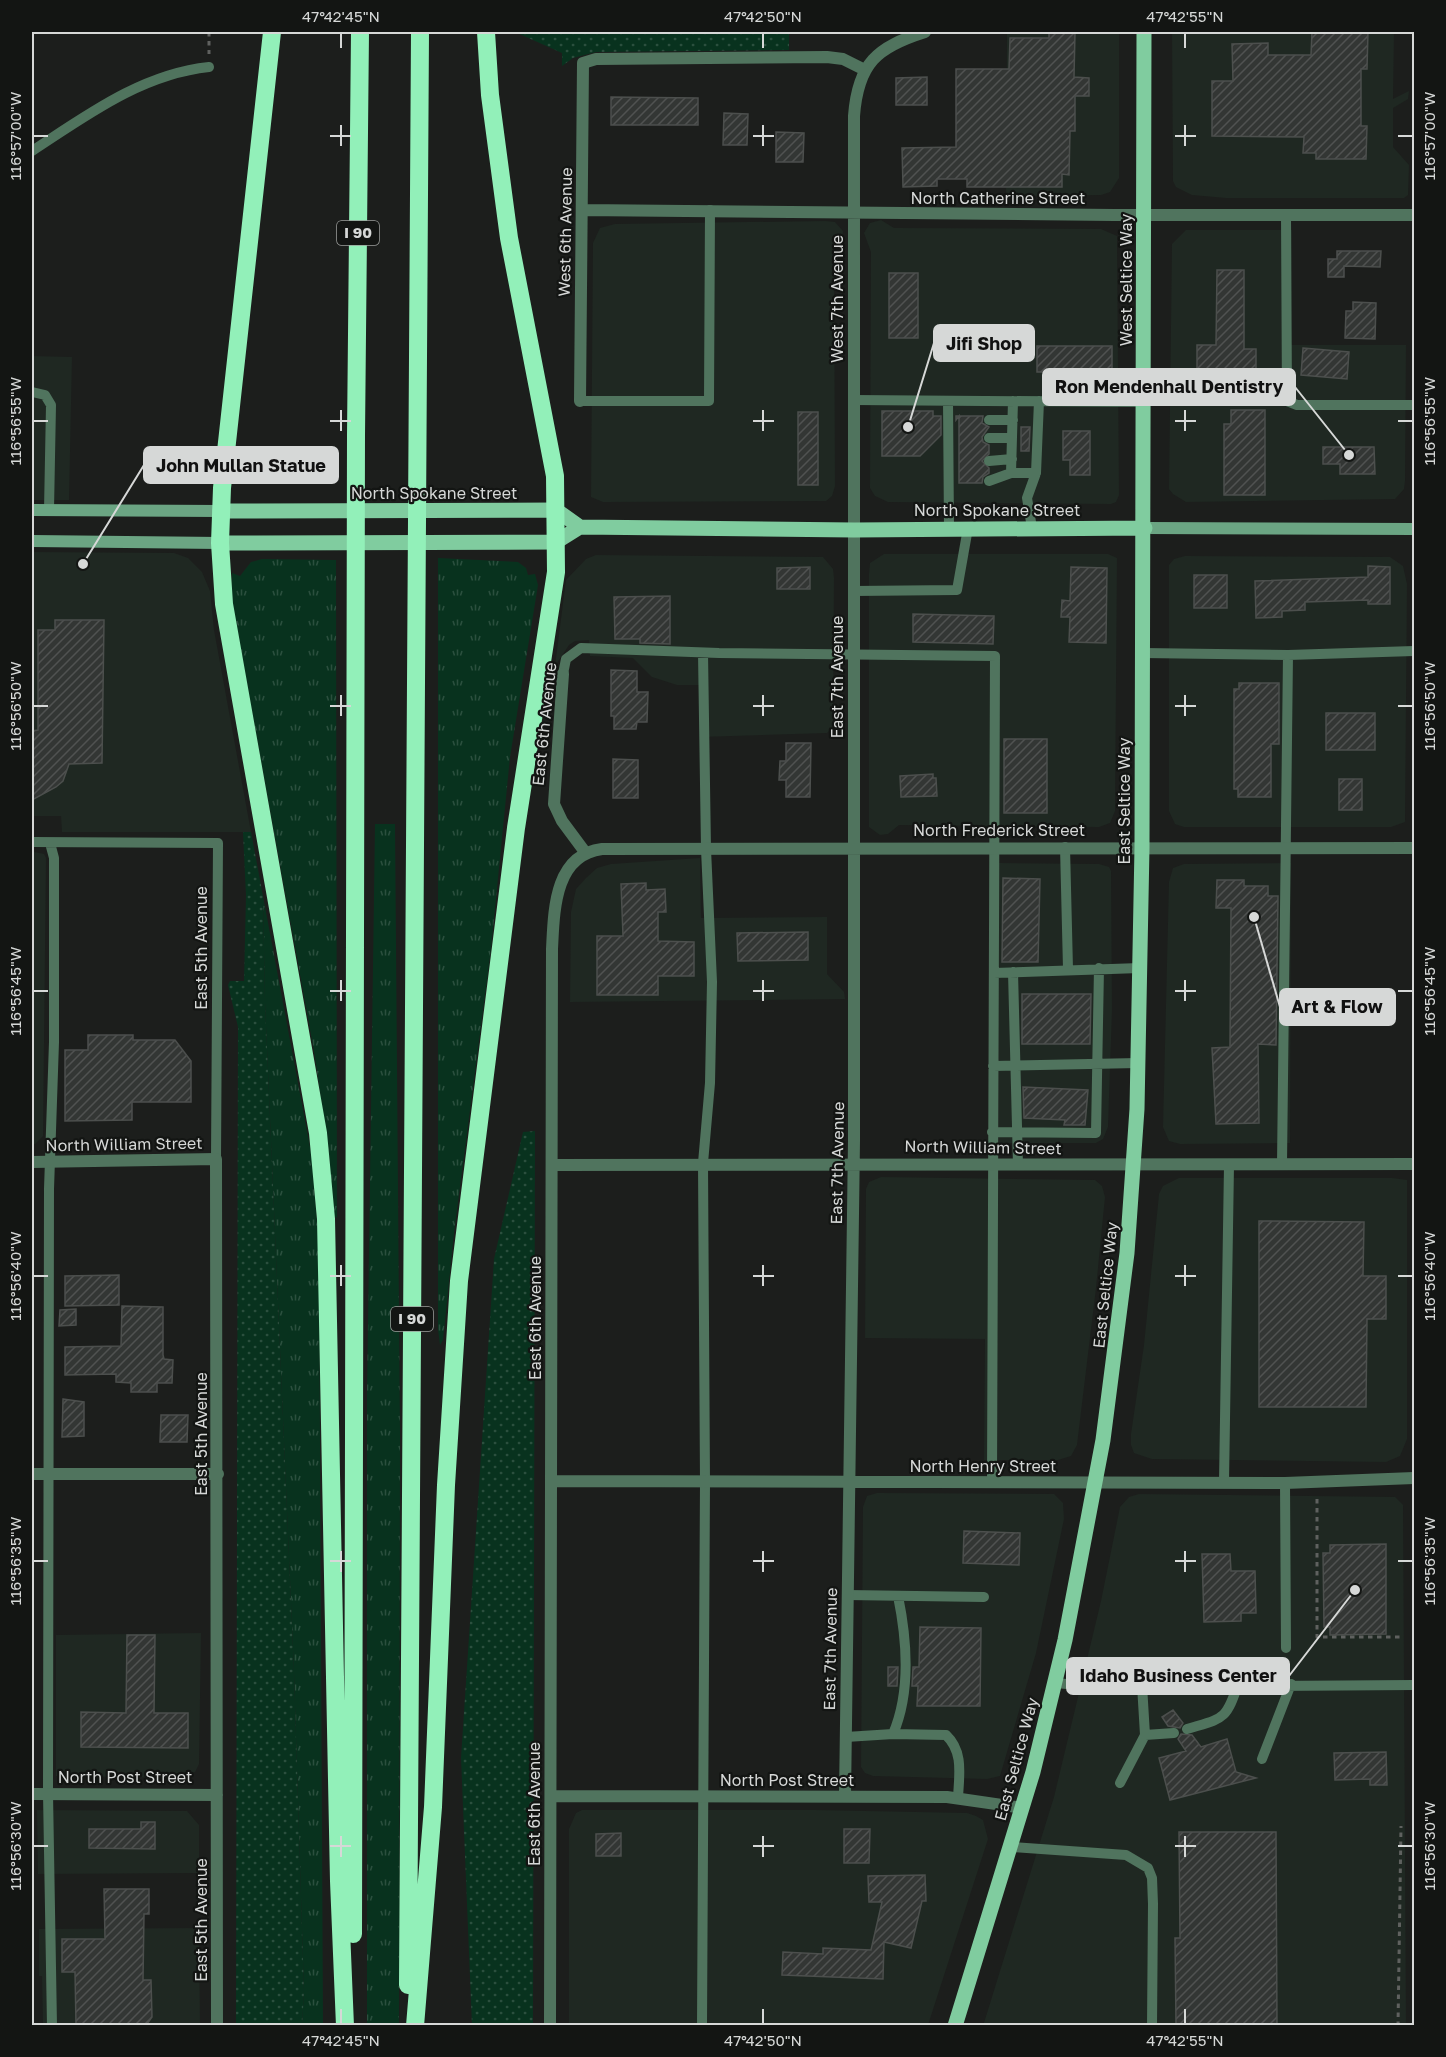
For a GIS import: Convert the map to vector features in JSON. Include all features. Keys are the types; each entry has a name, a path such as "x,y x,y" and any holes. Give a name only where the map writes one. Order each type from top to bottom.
{"highway":[{"path":"272,32 220,511 220,543 224,604 318,1133 326,1219 339,1870 345,2025"},
{"name":"I 90","path":"352,2025 356,435 360,32"},
{"name":"I 90","path":"407,2025 420,32"},
{"path":"415,2025 433,1807 446,1485 459,1281 516,828 556,572 555,476 507,227 490,95 486,32"}],"main road":[{"name":"West Seltice Way","path":"1144,32 1144,528"},
{"name":"North Spokane Street","path":"32,510 556,510"},
{"path":"32,541 556,542 580,527 556,510"},
{"name":"North Spokane Street","path":"580,527 854,530 1414,529"},
{"name":"East Seltice Way","path":"955,2025 1023,1808 1055,1683 1096,1483 1118,1336 1134,1165 1138,1064 1144,528"}],"street":[{"path":"865,70 884,47 925,32"},
{"name":"West 6th Avenue","path":"579,401 584,63 596,59 827,57 843,59 865,70"},
{"name":"West 7th Avenue","path":"854,530 855,107 858,88 865,70"},
{"name":"North Catherine Street","path":"582,210 1414,215"},
{"name":"East 7th Avenue","path":"845,1796 854,1164 854,530"},
{"name":"East 6th Avenue","path":"550,2025 552,1165 555,903 562,880 585,852 562,822 554,804 563,674"},
{"name":"North Frederick Street","path":"585,852 602,849 855,847 1414,848"},
{"name":"North William Street","path":"32,1162 216,1159"},
{"name":"East 5th Avenue","path":"216,1159 217,2025"},
{"name":"North William Street","path":"552,1165 703,1163 1414,1164"},
{"path":"32,1474 218,1474"},
{"name":"North Henry Street","path":"551,1481 1285,1483 1414,1478"},
{"name":"North Post Street","path":"32,1794 217,1795"},
{"name":"North Post Street","path":"551,1796 958,1798 1023,1808"}],"lane":[{"path":"32,151 93,111 133,89 166,75 209,67"},
{"path":"579,401 709,401 710,210"},
{"path":"1286,215 1285,396 1288,402 1297,405 1414,405"},
{"path":"32,392 45,395 51,405 49,510"},
{"path":"854,400 1039,401 1285,396"},
{"path":"948,401 954,420 954,481 949,529"},
{"path":"1011,473 1013,401"},
{"path":"1032,528 1027,498 1036,473 1039,401"},
{"path":"989,420 1012,420"},
{"path":"989,438 1012,438"},
{"path":"988,461 1012,459"},
{"path":"988,481 1011,473 1036,473"},
{"path":"854,591 957,590 968,528"},
{"name":"East 6th Avenue","path":"563,674 566,658 581,648 703,653"},
{"path":"1143,653 1288,655 1414,651"},
{"path":"702,2025 705,1482 703,1163 710,1083 712,982 706,849 703,653 995,656 992,1483"},
{"path":"1282,1164 1288,655"},
{"path":"32,842 50,843 54,858 54,1042 50,1162 48,1793 52,2025"},
{"name":"East 5th Avenue","path":"50,843 218,843 216,1159"},
{"path":"1065,847 1068,969"},
{"path":"992,1132 1096,1133 1099,968"},
{"path":"994,973 1140,968"},
{"path":"1012,972 1013,1065 1018,1165"},
{"path":"993,1066 1138,1064"},
{"path":"1224,1483 1229,1165"},
{"path":"1285,1483 1286,1648"},
{"path":"847,1595 984,1597"},
{"path":"893,1734 901,1716 904,1693 905,1641 898,1596"},
{"path":"1055,1683 1102,1686 1414,1685"},
{"path":"1187,1729 1221,1719 1229,1711 1239,1684"},
{"path":"1262,1759 1291,1684"},
{"path":"1120,1783 1144,1735 1142,1686"},
{"path":"846,1737 937,1733 946,1735 955,1743 959,1759 958,1798"},
{"path":"1144,1735 1174,1733"},
{"path":"1011,1847 1126,1855 1148,1868 1152,1878 1153,1904 1152,2025"}],"path":[{"path":"209,32 209,67"},
{"path":"1317,1499 1317,1637 1401,1637"},
{"path":"1398,2025 1401,1826"}],"shaded area":[{"path":"1007,32 1119,32 1119,178 1110,192 1101,195 1006,196"},
{"path":"1172,32 1394,32 1393,99 1409,91 1408,99 1393,108 1393,147 1409,165 1408,195 1404,198 1226,198 1192,195 1176,187 1173,181"},
{"path":"881,220 894,228 1101,229 1117,236 1119,495 1116,502 1111,504 888,502 875,496 870,488 871,252 864,233 870,223"},
{"path":"835,222 843,231 842,239 834,255 835,486 832,496 826,501 603,502 591,497 593,243 600,228 615,224"},
{"path":"1186,230 1292,230 1291,345 1406,345 1405,481 1404,489 1395,499 1186,502 1169,489 1172,244"},
{"path":"32,356 72,357 69,500 32,500"},
{"path":"32,552 174,553 188,558 202,572 210,591 214,630 251,832 62,832 61,816 32,816"},
{"path":"884,554 1108,554 1117,558 1115,811 1110,823 1099,827 899,825 888,834 880,835 869,827 869,574 870,563"},
{"path":"596,555 823,557 833,569 834,578 833,727 827,733 700,737 700,685 677,685 652,677 633,658 590,656 589,640 575,641 569,645 555,666 566,580 586,559"},
{"path":"1185,556 1390,557 1403,566 1407,584 1405,822 1391,827 1184,827 1175,824 1169,811 1169,565 1174,559"},
{"path":"34,852 44,854 46,858 43,1136 32,1144"},
{"path":"700,858 701,918 827,917 827,974 844,992 845,999 570,1002 571,912 576,889 597,868 611,864"},
{"path":"999,863 1099,864 1109,867 1111,871 1112,1010 1108,1127 1103,1139 1096,1143 999,1143"},
{"path":"1291,863 1290,1143 1180,1144 1169,1141 1163,1127 1169,882 1173,868 1184,864"},
{"path":"881,1177 1095,1180 1102,1186 1105,1197 1096,1288 1077,1445 1071,1456 1058,1460 984,1460 985,1339 865,1338 866,1189 869,1182"},
{"path":"1179,1178 1392,1178 1407,1180 1407,1439 1400,1456 1386,1462 1152,1459 1134,1453 1131,1434 1144,1345 1159,1194 1163,1186"},
{"path":"877,1493 1054,1494 1063,1503 1064,1519 1036,1653 1000,1776 987,1779 873,1776 865,1773 861,1767 863,1507 867,1496"},
{"path":"1139,1494 1395,1497 1403,1505 1406,2025 983,2026 1054,1797 1101,1601 1120,1507 1129,1497"},
{"path":"201,1633 199,1764 195,1772 182,1778 56,1776 56,1635"},
{"path":"37,1810 187,1811 199,1825 199,1873 38,1874"},
{"path":"582,1810 816,1810 967,1813 983,1820 988,1839 928,2025 569,2026 569,1829 576,1813"},
{"path":"199,1928 200,2025 43,2025 42,1976 39,1976 39,1929"}],"green space":[{"path":"515,32 789,32 789,50 596,52 573,58 562,66 562,53"},
{"path":"438,558 518,562 526,568 528,575 535,574 538,585 510,757 491,949 454,1233 443,1340 440,1345 438,1329"},
{"path":"262,559 336,560 337,1218 333,1215 329,1153 314,1051 231,596 232,573 240,576 251,562"},
{"path":"375,824 395,824 400,1434 399,2025 367,2026 367,1396"},
{"path":"243,832 251,832 263,896 265,1002 294,1672 304,1992 302,2026 236,2025 238,1027 228,985 230,981 244,981 246,896"},
{"path":"263,896 312,1158 319,1249 323,2025 302,2025 304,1992 294,1672 265,1002"},
{"path":"535,1131 533,2025 472,2025 461,1758 494,1259 523,1132"}],"building":[{"path":"1312,32 1368,32 1367,69 1361,69 1361,126 1367,126 1366,159 1316,159 1316,153 1303,153 1304,137 1212,136 1212,81 1233,81 1232,44 1268,43 1268,55 1311,55"},
{"path":"1049,33 1075,33 1074,77 1089,78 1089,96 1075,96 1075,131 1070,131 1069,175 1062,174 1062,187 967,187 967,179 937,179 937,186 903,187 902,148 956,147 956,69 1009,69 1010,38 1049,38"},
{"path":"927,77 927,105 896,105 896,78"},
{"path":"611,97 698,98 698,125 611,125"},
{"path":"724,113 748,114 747,145 723,145"},
{"path":"776,132 804,133 803,162 776,162"},
{"path":"1337,251 1381,251 1380,267 1344,266 1344,277 1328,277 1328,259 1337,259"},
{"path":"1217,270 1244,270 1244,349 1256,349 1256,372 1230,372 1230,377 1197,377 1197,345 1216,345"},
{"path":"889,273 918,273 918,338 889,338"},
{"path":"1353,302 1376,303 1375,339 1345,338 1346,311 1353,311"},
{"path":"1037,346 1112,346 1112,390 1086,390 1087,372 1037,372"},
{"path":"1303,348 1349,352 1347,379 1301,375"},
{"path":"1231,410 1265,410 1265,495 1224,495 1224,424 1231,424"},
{"path":"882,411 933,411 933,416 941,416 941,435 920,456 882,456"},
{"path":"798,412 818,412 818,485 798,485"},
{"path":"959,416 983,416 982,423 989,427 982,437 983,442 989,445 989,454 982,461 989,468 989,473 983,477 982,483 959,483"},
{"path":"1021,427 1030,427 1029,451 1021,451"},
{"path":"1063,431 1090,431 1090,475 1070,475 1070,460 1063,460"},
{"path":"1323,447 1374,447 1375,474 1340,474 1340,464 1323,464"},
{"path":"1368,566 1390,567 1390,604 1368,604 1368,600 1305,602 1305,610 1282,611 1282,617 1256,618 1255,581 1368,577"},
{"path":"810,567 810,589 777,589 777,568"},
{"path":"1071,567 1107,568 1106,643 1069,642 1070,617 1061,617 1062,600 1070,601"},
{"path":"1194,575 1227,575 1227,608 1194,608"},
{"path":"670,596 670,644 640,643 640,639 615,639 614,597"},
{"path":"913,614 994,616 993,644 913,642"},
{"path":"55,620 104,620 102,763 69,764 63,781 32,800 32,731 38,730 38,630 55,630"},
{"path":"611,670 637,671 637,692 648,692 647,722 637,722 636,729 614,729 614,716 611,716"},
{"path":"1239,683 1279,683 1279,744 1271,744 1271,797 1238,797 1238,789 1234,789 1234,689 1239,689"},
{"path":"1326,713 1375,713 1375,750 1326,750"},
{"path":"1004,739 1047,739 1047,813 1004,813"},
{"path":"786,743 811,743 810,797 786,797 786,780 779,780 780,761 786,761"},
{"path":"613,759 638,760 638,798 613,798"},
{"path":"933,774 933,778 936,778 937,796 901,797 900,776"},
{"path":"1339,779 1362,779 1362,810 1339,810"},
{"path":"1003,878 1040,879 1038,962 1002,962"},
{"path":"1217,880 1244,880 1244,886 1268,886 1268,896 1278,896 1276,1045 1258,1044 1259,1123 1216,1124 1212,1048 1230,1047 1231,908 1216,908"},
{"path":"646,883 646,890 665,889 666,912 658,912 658,941 694,942 694,976 658,976 658,995 597,995 597,936 623,936 621,884"},
{"path":"808,932 808,960 738,961 737,933"},
{"path":"1022,994 1091,994 1090,1044 1022,1044"},
{"path":"88,1035 133,1035 133,1040 175,1040 191,1061 191,1102 132,1102 132,1120 65,1121 65,1050 88,1050"},
{"path":"1023,1087 1088,1090 1085,1125 1064,1125 1065,1120 1024,1118"},
{"path":"1259,1221 1364,1222 1363,1276 1386,1276 1386,1319 1367,1319 1366,1407 1259,1407"},
{"path":"119,1275 119,1305 65,1306 65,1276"},
{"path":"122,1306 163,1307 163,1355 164,1359 173,1360 172,1383 157,1383 157,1392 131,1392 131,1383 116,1382 116,1374 65,1375 65,1347 121,1346"},
{"path":"76,1309 76,1325 59,1326 60,1310"},
{"path":"63,1399 84,1402 84,1436 62,1437"},
{"path":"161,1415 188,1415 187,1442 160,1442"},
{"path":"964,1531 1020,1533 1019,1565 963,1563"},
{"path":"1386,1544 1386,1634 1330,1635 1330,1627 1324,1627 1323,1553 1330,1553 1330,1545"},
{"path":"1202,1554 1230,1554 1231,1571 1255,1571 1256,1613 1241,1613 1241,1621 1204,1622"},
{"path":"920,1627 981,1628 980,1706 917,1706 918,1686 912,1686 913,1667 919,1667"},
{"path":"127,1635 155,1635 154,1713 188,1713 188,1748 81,1747 81,1712 126,1713"},
{"path":"888,1667 898,1667 897,1686 888,1686"},
{"path":"1173,1710 1183,1723 1180,1728 1168,1726 1162,1717"},
{"path":"1181,1734 1192,1735 1201,1747 1227,1739 1236,1772 1256,1778 1170,1800 1159,1758 1186,1751 1178,1739"},
{"path":"1386,1752 1387,1785 1370,1785 1370,1779 1335,1780 1334,1753"},
{"path":"141,1822 155,1822 155,1849 89,1848 89,1829 141,1829"},
{"path":"844,1829 870,1829 869,1863 844,1863"},
{"path":"1179,1832 1276,1832 1277,2025 1176,2025 1175,1938 1180,1938"},
{"path":"621,1833 621,1856 596,1856 596,1834"},
{"path":"925,1875 926,1901 922,1901 911,1948 884,1942 883,1979 782,1975 783,1952 823,1954 823,1948 871,1950 882,1902 869,1902 868,1876"},
{"path":"104,1889 149,1889 149,1914 144,1914 143,1980 151,1980 152,2017 147,2024 76,2025 75,1972 62,1972 62,1939 105,1939"}],"place":[{"name":"Jifi Shop","path":"908,427"},
{"name":"Ron Mendenhall Dentistry","path":"1349,455"},
{"name":"John Mullan Statue","path":"83,564"},
{"name":"Art & Flow","path":"1254,917"},
{"name":"Idaho Business Center","path":"1355,1590"}]}
